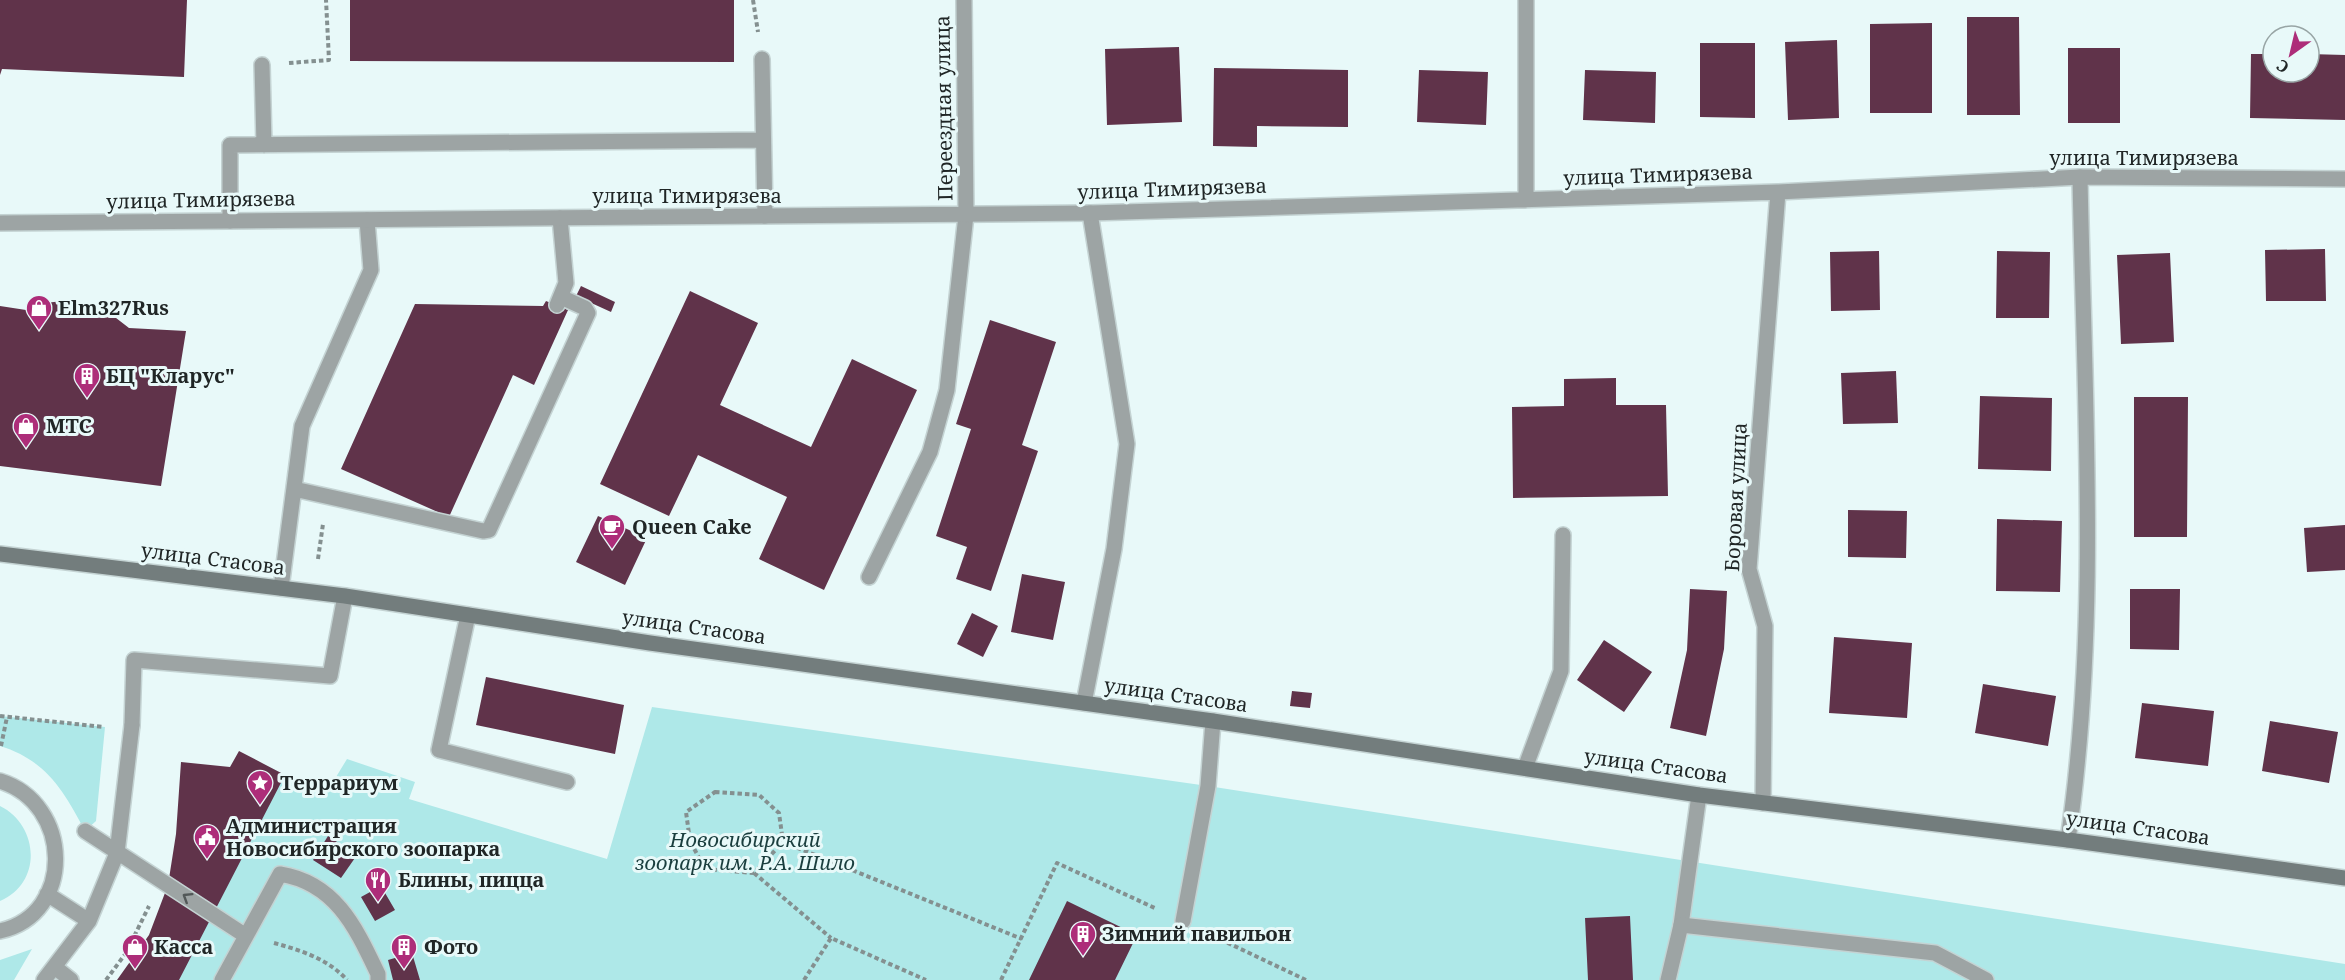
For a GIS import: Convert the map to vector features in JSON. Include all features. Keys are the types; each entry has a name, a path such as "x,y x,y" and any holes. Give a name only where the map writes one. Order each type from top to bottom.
{"street":[{"name":"Переездная улица","path":"869,577 930,452 947,390 966,215 964,0"},
{"path":"1526,0 1526,200"},
{"path":"762,59 765,216"},
{"path":"262,65 264,145"},
{"path":"230,221 230,145 763,140"},
{"path":"2068,840 2074,798 2088,615 2080,177"},
{"name":"улица Тимирязева","path":"0,223 1090,213 1778,192 2080,177 2345,179"},
{"name":"Боровая улица","path":"1763,803 1765,626 1749,569 1778,192"},
{"path":"1084,703 1114,549 1127,444 1090,213"},
{"path":"294,489 483,531 489,530 588,313 585,308 559,301 566,279 560,218"},
{"path":"281,588 305,418 371,270 367,220"},
{"path":"1526,768 1561,671 1563,535"},
{"name":"улица Стасова","path":"0,554 345,596 650,643 1213,721 1699,795 2068,840 2345,878"},
{"path":"44,980 56,968 89,921 117,853 132,725 134,660 330,676 345,596"},
{"path":"468,615 440,750 567,782"},
{"path":"1183,921 1208,786 1213,721"},
{"path":"0,781 12,784 33,799 48,820 56,844 56,870 47,894 31,915 8,929 0,931"},
{"path":"1668,980 1681,925 1699,795"},
{"path":"85,831 246,936"},
{"path":"222,980 280,873 300,877 324,891 355,926 378,974 378,980"},
{"path":"47,894 89,921"},
{"path":"1681,925 1935,953 1986,980"},
{"path":"56,968 71,980"}],"path":[{"path":"262,65 329,60 326,0"},
{"path":"318,559 323,521"},
{"path":"0,716 105,727 104,738"},
{"path":"2,746 7,717"},
{"path":"783,842 779,813 759,795 716,792 686,812 690,841 705,869 754,873 831,938 926,980"},
{"path":"783,842 1022,939"},
{"path":"754,873 783,842"},
{"path":"1001,980 1057,863 1306,980"},
{"path":"106,980 126,953 142,922 157,878"},
{"path":"246,936 308,952 341,973 347,980"},
{"path":"804,980 831,938"}],"green space":[{"name":"Новосибирский зоопарк им. Р.А. Шило","path":"652,707 1208,786 2345,964 2345,980 164,980 271,768 325,795 347,759 415,782 409,799 607,859"},
{"path":"0,716 105,727 96,821 85,831 61,790 42,768 16,752 0,746"},
{"path":"0,806 13,815 22,826 31,854 24,881 14,893 0,901"},
{"path":"32,949 14,980 0,980 0,960"}],"building":[{"path":"0,0 187,0 184,77 2,69 0,75"},
{"path":"350,0 734,0 734,62 350,61"},
{"path":"1967,17 2019,17 2020,115 1967,115"},
{"path":"1932,23 1932,113 1870,113 1870,24"},
{"path":"1837,40 1839,118 1788,120 1785,42"},
{"path":"1700,43 1755,43 1755,118 1700,117"},
{"path":"1179,47 1182,122 1107,125 1105,49"},
{"path":"2068,48 2120,48 2120,123 2068,123"},
{"path":"2251,54 2261,54 2261,84 2321,84 2321,54 2345,55 2345,120 2250,118"},
{"path":"1214,68 1348,70 1348,127 1257,126 1257,147 1213,146"},
{"path":"1419,70 1488,72 1486,125 1417,122"},
{"path":"1585,70 1656,72 1655,123 1583,120"},
{"path":"2325,249 2326,301 2266,301 2265,250"},
{"path":"1879,251 1880,310 1831,311 1830,252"},
{"path":"1997,251 2050,252 2049,318 1996,318"},
{"path":"2170,253 2174,342 2121,344 2117,255"},
{"path":"581,286 615,302 611,312 576,296"},
{"path":"690,291 758,323 720,405 811,447 852,359 917,390 824,590 759,559 787,497 698,455 669,516 600,484"},
{"name":"БЦ \"Кларус\"","path":"64,301 88,303 107,311 129,328 186,331 161,486 0,466 0,306 26,310 44,303"},
{"path":"546,301 568,310 534,385 513,375 449,517 341,469 415,304 543,306"},
{"path":"990,320 1056,342 1022,445 1038,451 991,591 956,579 967,547 936,536 971,429 956,424"},
{"path":"1896,371 1898,423 1843,424 1841,373"},
{"path":"1616,378 1616,405 1666,405 1668,496 1513,498 1512,407 1564,406 1564,379"},
{"path":"1980,396 2052,398 2051,471 1978,469"},
{"path":"2134,397 2188,397 2187,537 2134,537"},
{"path":"1848,510 1907,511 1906,558 1848,557"},
{"name":"Queen Cake","path":"598,516 647,538 625,585 576,562"},
{"path":"1997,519 2062,521 2060,592 1996,591"},
{"path":"2345,525 2345,570 2307,572 2304,528"},
{"path":"1022,574 1065,582 1053,640 1011,632"},
{"path":"1690,589 1727,591 1724,649 1706,736 1670,728 1687,650"},
{"path":"2130,589 2180,589 2179,650 2130,649"},
{"path":"972,613 998,626 983,657 957,644"},
{"path":"1834,637 1912,643 1907,718 1829,713"},
{"path":"1604,640 1652,672 1624,712 1577,680"},
{"path":"486,677 624,705 615,754 476,725"},
{"path":"1983,684 2056,696 2048,746 1975,733"},
{"path":"1292,691 1312,693 1310,708 1290,706"},
{"path":"2142,703 2214,711 2208,766 2135,758"},
{"path":"2270,721 2338,732 2329,783 2262,771"},
{"name":"Администрация Новосибирского зоопарка","path":"239,751 285,775 179,980 117,980 149,935 168,885 176,834 181,762 230,767"},
{"path":"328,836 357,855 341,878 313,860"},
{"name":"Блины, пицца","path":"381,886 395,910 375,921 361,897"},
{"name":"Зимний павильон","path":"1067,901 1137,935 1115,980 1029,980"},
{"path":"1630,916 1633,980 1588,980 1585,918"},
{"name":"Фото","path":"412,953 420,980 393,980 388,960"}],"place":[{"name":"Elm327Rus","path":"39,331"},
{"name":"БЦ \"Кларус\"","path":"87,399"},
{"name":"МТС","path":"26,449"},
{"name":"Queen Cake","path":"612,550"},
{"name":"Террариум","path":"260,806"},
{"name":"Администрация Новосибирского зоопарка","path":"207,860"},
{"name":"Блины, пицца","path":"378,903"},
{"name":"Зимний павильон","path":"1083,957"},
{"name":"Касса","path":"135,970"},
{"name":"Фото","path":"404,970"}]}
